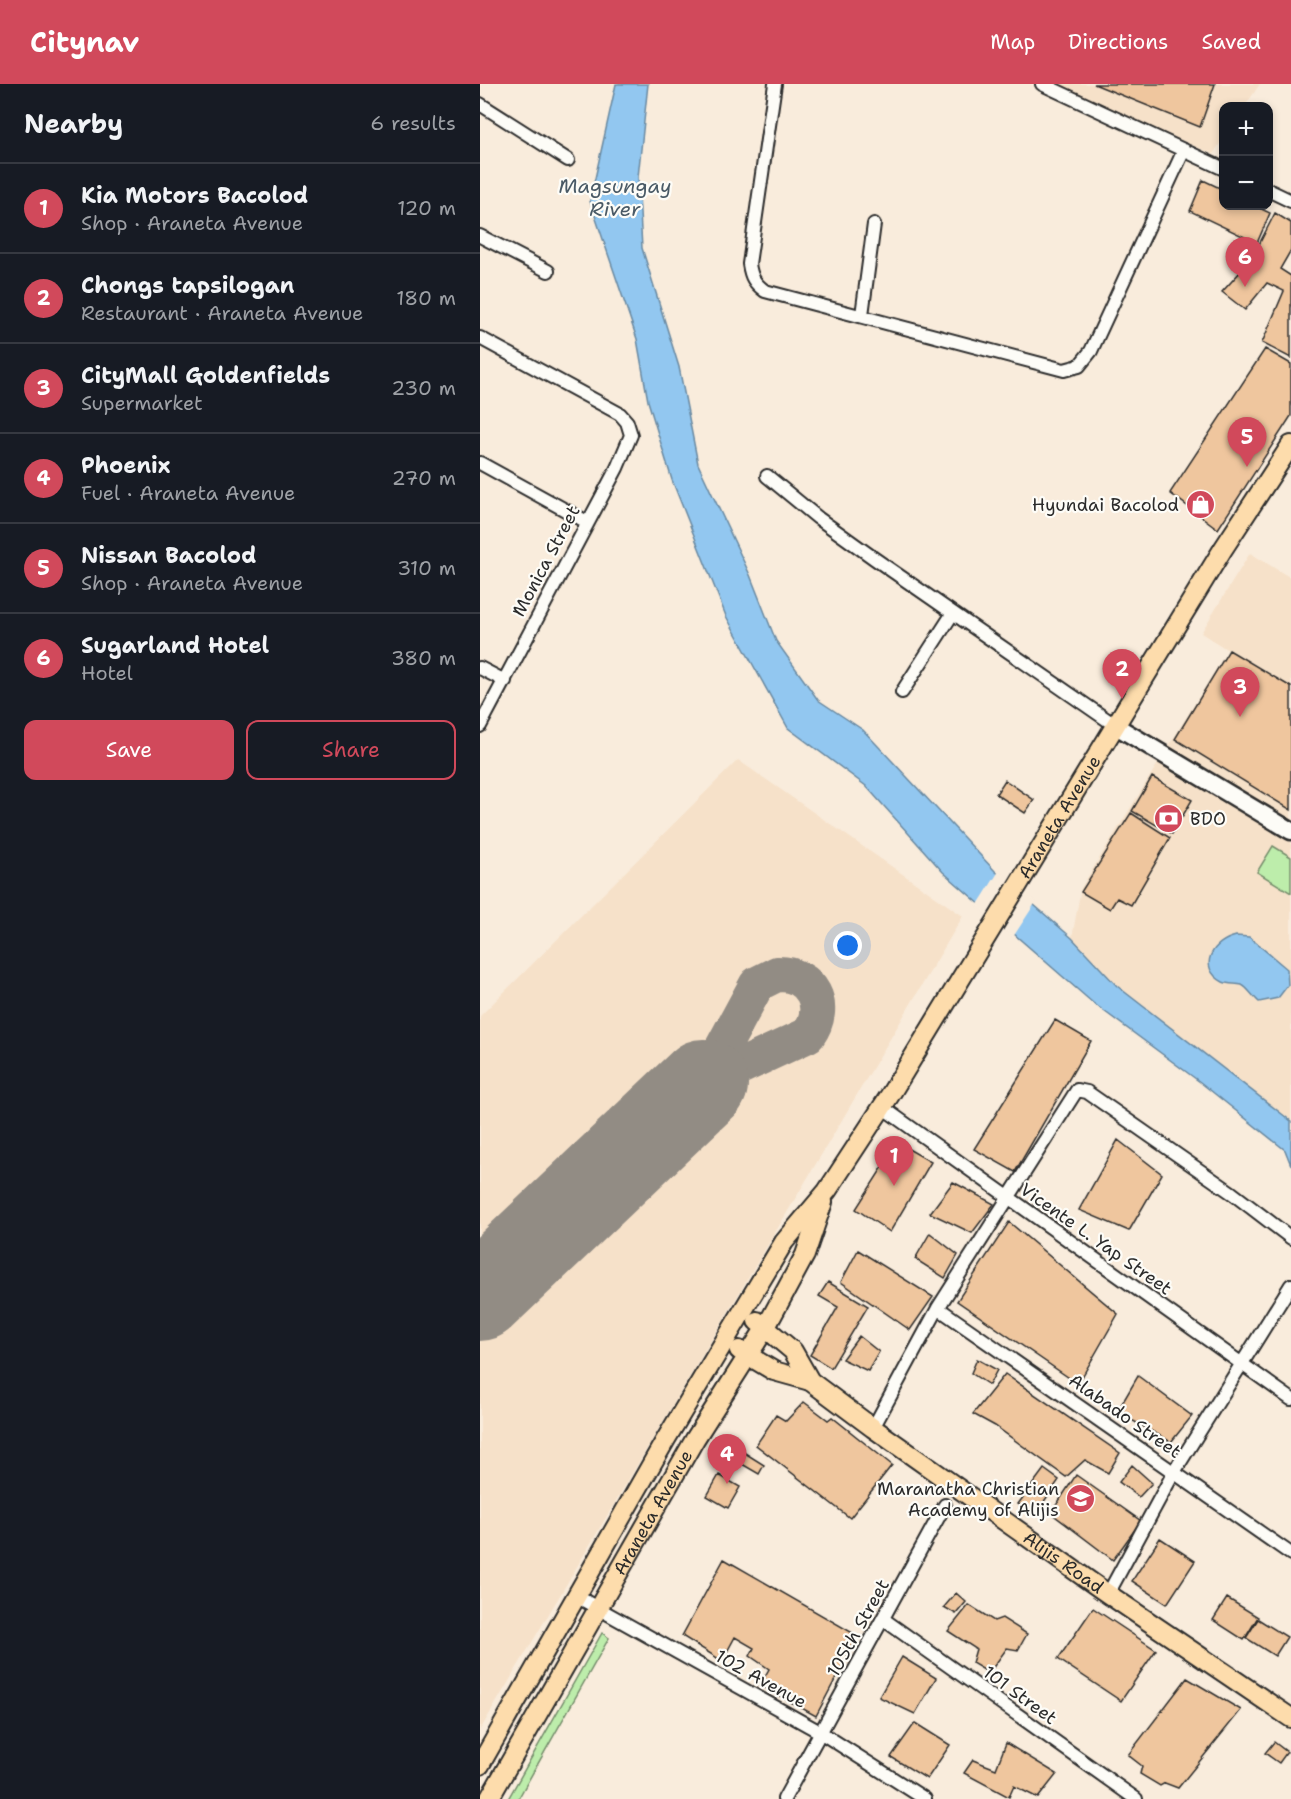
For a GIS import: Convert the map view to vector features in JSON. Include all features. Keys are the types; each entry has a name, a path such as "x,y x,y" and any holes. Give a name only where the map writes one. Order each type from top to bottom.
{"main road":[{"name":"Araneta Avenue","path":"480,1765 724,1341 784,1242 827,1191 882,1107 1223,549 1291,445"},
{"name":"Araneta Avenue","path":"489,1799 695,1439 766,1327 805,1255 827,1191"},
{"name":"Alijis Road","path":"742,1313 766,1327 792,1351 810,1381"},
{"name":"Alijis Road","path":"724,1341 774,1371 810,1381 1108,1594 1291,1718"}],"street":[{"path":"775,84 749,264 752,278 765,291 1064,370 1075,369 1090,351 1184,150"},
{"path":"1042,84 1219,167"},
{"path":"480,104 568,160"},
{"path":"1273,192 1291,201"},
{"path":"862,315 874,224"},
{"path":"480,236 548,271"},
{"name":"Monica Street","path":"480,338 620,414 627,422 632,435 480,726"},
{"path":"480,463 587,522"},
{"path":"767,476 819,518 1116,726 1291,831"},
{"path":"902,692 952,613"},
{"path":"480,668 505,681"},
{"path":"873,1428 938,1308 1072,1093 1081,1090 1232,1193 1291,1238"},
{"name":"Vicente L. Yap Street","path":"882,1107 1291,1399"},
{"path":"1108,1594 1174,1472 1243,1366 1291,1285"},
{"name":"Alabado Street","path":"938,1308 1291,1554"},
{"name":"105th Street","path":"784,1799 945,1505"},
{"name":"102 Avenue","path":"576,1596 820,1732 925,1799"},
{"name":"101 Street","path":"883,1619 1136,1799"}],"shaded area":[{"path":"1048,84 1260,84 1248,102 1219,102 1219,145 1213,154"},
{"path":"1250,553 1291,578 1291,1121 1117,986 1072,938 1081,888 1228,650 1201,633"},
{"path":"738,760 963,916 480,1730 480,1016"}],"green space":[{"path":"1273,846 1291,857 1291,893 1257,872"},
{"path":"602,1633 609,1638 518,1799 508,1799"}],"water":[{"name":"Magsungay River","path":"616,84 648,84 638,177 642,248 679,367 698,464 750,575 776,641 818,700 863,730 995,871 1072,938 1117,986 1291,1121 1291,1165 1285,1150 1200,1082 1093,1003 943,872 866,786 788,728 726,616 672,480 648,401 637,339 590,201"},
{"path":"1236,936 1249,937 1287,969 1288,985 1278,998 1259,1002 1242,985 1223,982 1210,969 1209,962 1215,949 1220,943"}],"pier":[{"path":"999,871 1036,902 1013,937 977,906"}],"building":[{"path":"1094,84 1215,84 1200,127"},
{"path":"1203,180 1219,188 1219,210 1264,210 1270,213 1257,243 1190,211"},
{"path":"1275,213 1291,223 1291,250 1280,269 1291,276 1291,358 1262,343 1284,291 1267,283 1245,310 1222,292 1251,260"},
{"path":"1265,349 1291,364 1291,416 1218,529 1170,493"},
{"path":"1229,650 1291,687 1291,810 1175,739"},
{"path":"1152,777 1192,800 1172,834 1132,811"},
{"path":"1005,780 1034,800 1025,813 996,794"},
{"path":"1131,813 1170,838 1131,905 1117,898 1110,909 1081,892"},
{"path":"1055,1020 1091,1041 1015,1172 974,1149"},
{"path":"1118,1140 1162,1174 1129,1231 1079,1210"},
{"path":"898,1143 931,1162 890,1232 856,1209"},
{"path":"953,1182 994,1204 972,1233 930,1213"},
{"path":"1009,1222 1118,1314 1078,1384 957,1301"},
{"path":"930,1233 958,1255 945,1278 915,1259"},
{"path":"858,1250 933,1297 910,1330 841,1282"},
{"path":"828,1282 868,1306 831,1368 810,1355 838,1307 819,1296"},
{"path":"859,1336 879,1352 868,1371 842,1359"},
{"path":"977,1359 997,1370 989,1385 971,1373"},
{"path":"1005,1374 1120,1453 1108,1473 1085,1460 1066,1477 995,1426 973,1414"},
{"path":"1138,1376 1192,1416 1171,1442 1117,1412"},
{"path":"804,1402 828,1420 832,1417 892,1465 850,1518 756,1445 776,1415 786,1421"},
{"path":"729,1443 764,1465 759,1474 735,1460 735,1454 725,1449"},
{"path":"1132,1465 1152,1483 1139,1497 1119,1482"},
{"path":"1044,1469 1059,1480 1036,1513 1018,1504"},
{"path":"719,1475 740,1487 728,1508 707,1496"},
{"path":"1076,1475 1141,1521 1113,1560 1051,1513"},
{"path":"1160,1538 1195,1561 1167,1604 1132,1581"},
{"path":"724,1559 858,1636 816,1716 760,1685 769,1669 750,1656 754,1648 735,1637 722,1661 682,1636"},
{"path":"956,1593 966,1602 956,1614 944,1607"},
{"path":"1227,1598 1258,1617 1244,1640 1213,1620"},
{"path":"969,1605 994,1621 1002,1618 1027,1634 1018,1650 1007,1648 989,1673 972,1663 976,1649 948,1631"},
{"path":"1093,1608 1156,1650 1121,1701 1058,1659"},
{"path":"1258,1619 1287,1637 1275,1656 1246,1638"},
{"path":"902,1657 936,1678 915,1714 879,1697"},
{"path":"1187,1678 1241,1710 1178,1788 1165,1783 1160,1786 1140,1774 1142,1766 1128,1755"},
{"path":"915,1723 950,1745 927,1779 891,1757"},
{"path":"1274,1742 1287,1752 1279,1763 1265,1753"},
{"path":"1006,1743 1057,1774 1038,1798 1014,1786 1009,1797 964,1773 973,1760 996,1769"}],"taxiway":[{"path":"777,974 800,979 814,993 817,1013 808,1035 703,1084 757,984 777,974"}],"runway":[{"path":"480,1296 703,1084"}],"place":[{"name":"Sugarland Hotel","path":"1245,287"},
{"name":"Nissan Bacolod","path":"1247,467"},
{"name":"Hyundai Bacolod","path":"1200,505"},
{"name":"Chongs tapsilogan","path":"1122,699"},
{"name":"CityMall Goldenfields","path":"1240,717"},
{"name":"BDO","path":"1169,819"},
{"name":"Kia Motors Bacolod","path":"894,1186"},
{"name":"Phoenix","path":"727,1484"},
{"name":"Maranatha Christian Academy of Alijis","path":"1080,1499"}]}
